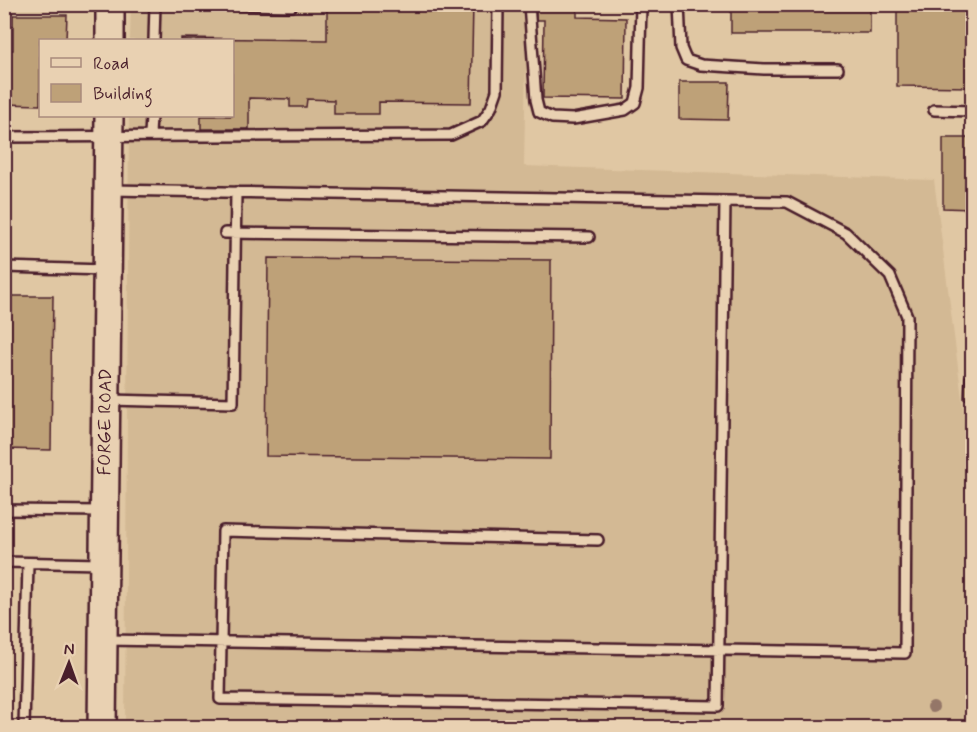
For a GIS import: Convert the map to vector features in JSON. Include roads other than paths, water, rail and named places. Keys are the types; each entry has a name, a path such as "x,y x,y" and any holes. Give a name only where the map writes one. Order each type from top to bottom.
{"street":[{"path":"110,4 110,39"},
{"name":"FORGE ROAD","path":"102,728 109,125"}],"lane":[{"path":"154,39 155,4"},
{"path":"209,4 292,6"},
{"path":"4,136 109,125 150,135 451,135 482,121 491,108 497,91 498,4"},
{"path":"529,4 539,112 552,118 573,119 625,110 635,104 639,88 641,4"},
{"path":"679,4 681,48 686,60 701,65 764,69 838,69"},
{"path":"934,110 972,111"},
{"path":"150,117 150,135"},
{"path":"103,640 905,653 907,316 890,276 846,233 788,202 108,190"},
{"path":"106,400 233,403 230,233 236,192"},
{"path":"598,540 223,531 220,699 718,706 725,201"},
{"path":"230,233 589,237"},
{"path":"4,267 107,270"},
{"path":"4,510 105,511"},
{"path":"4,562 104,564"},
{"path":"24,728 28,563"}]}
